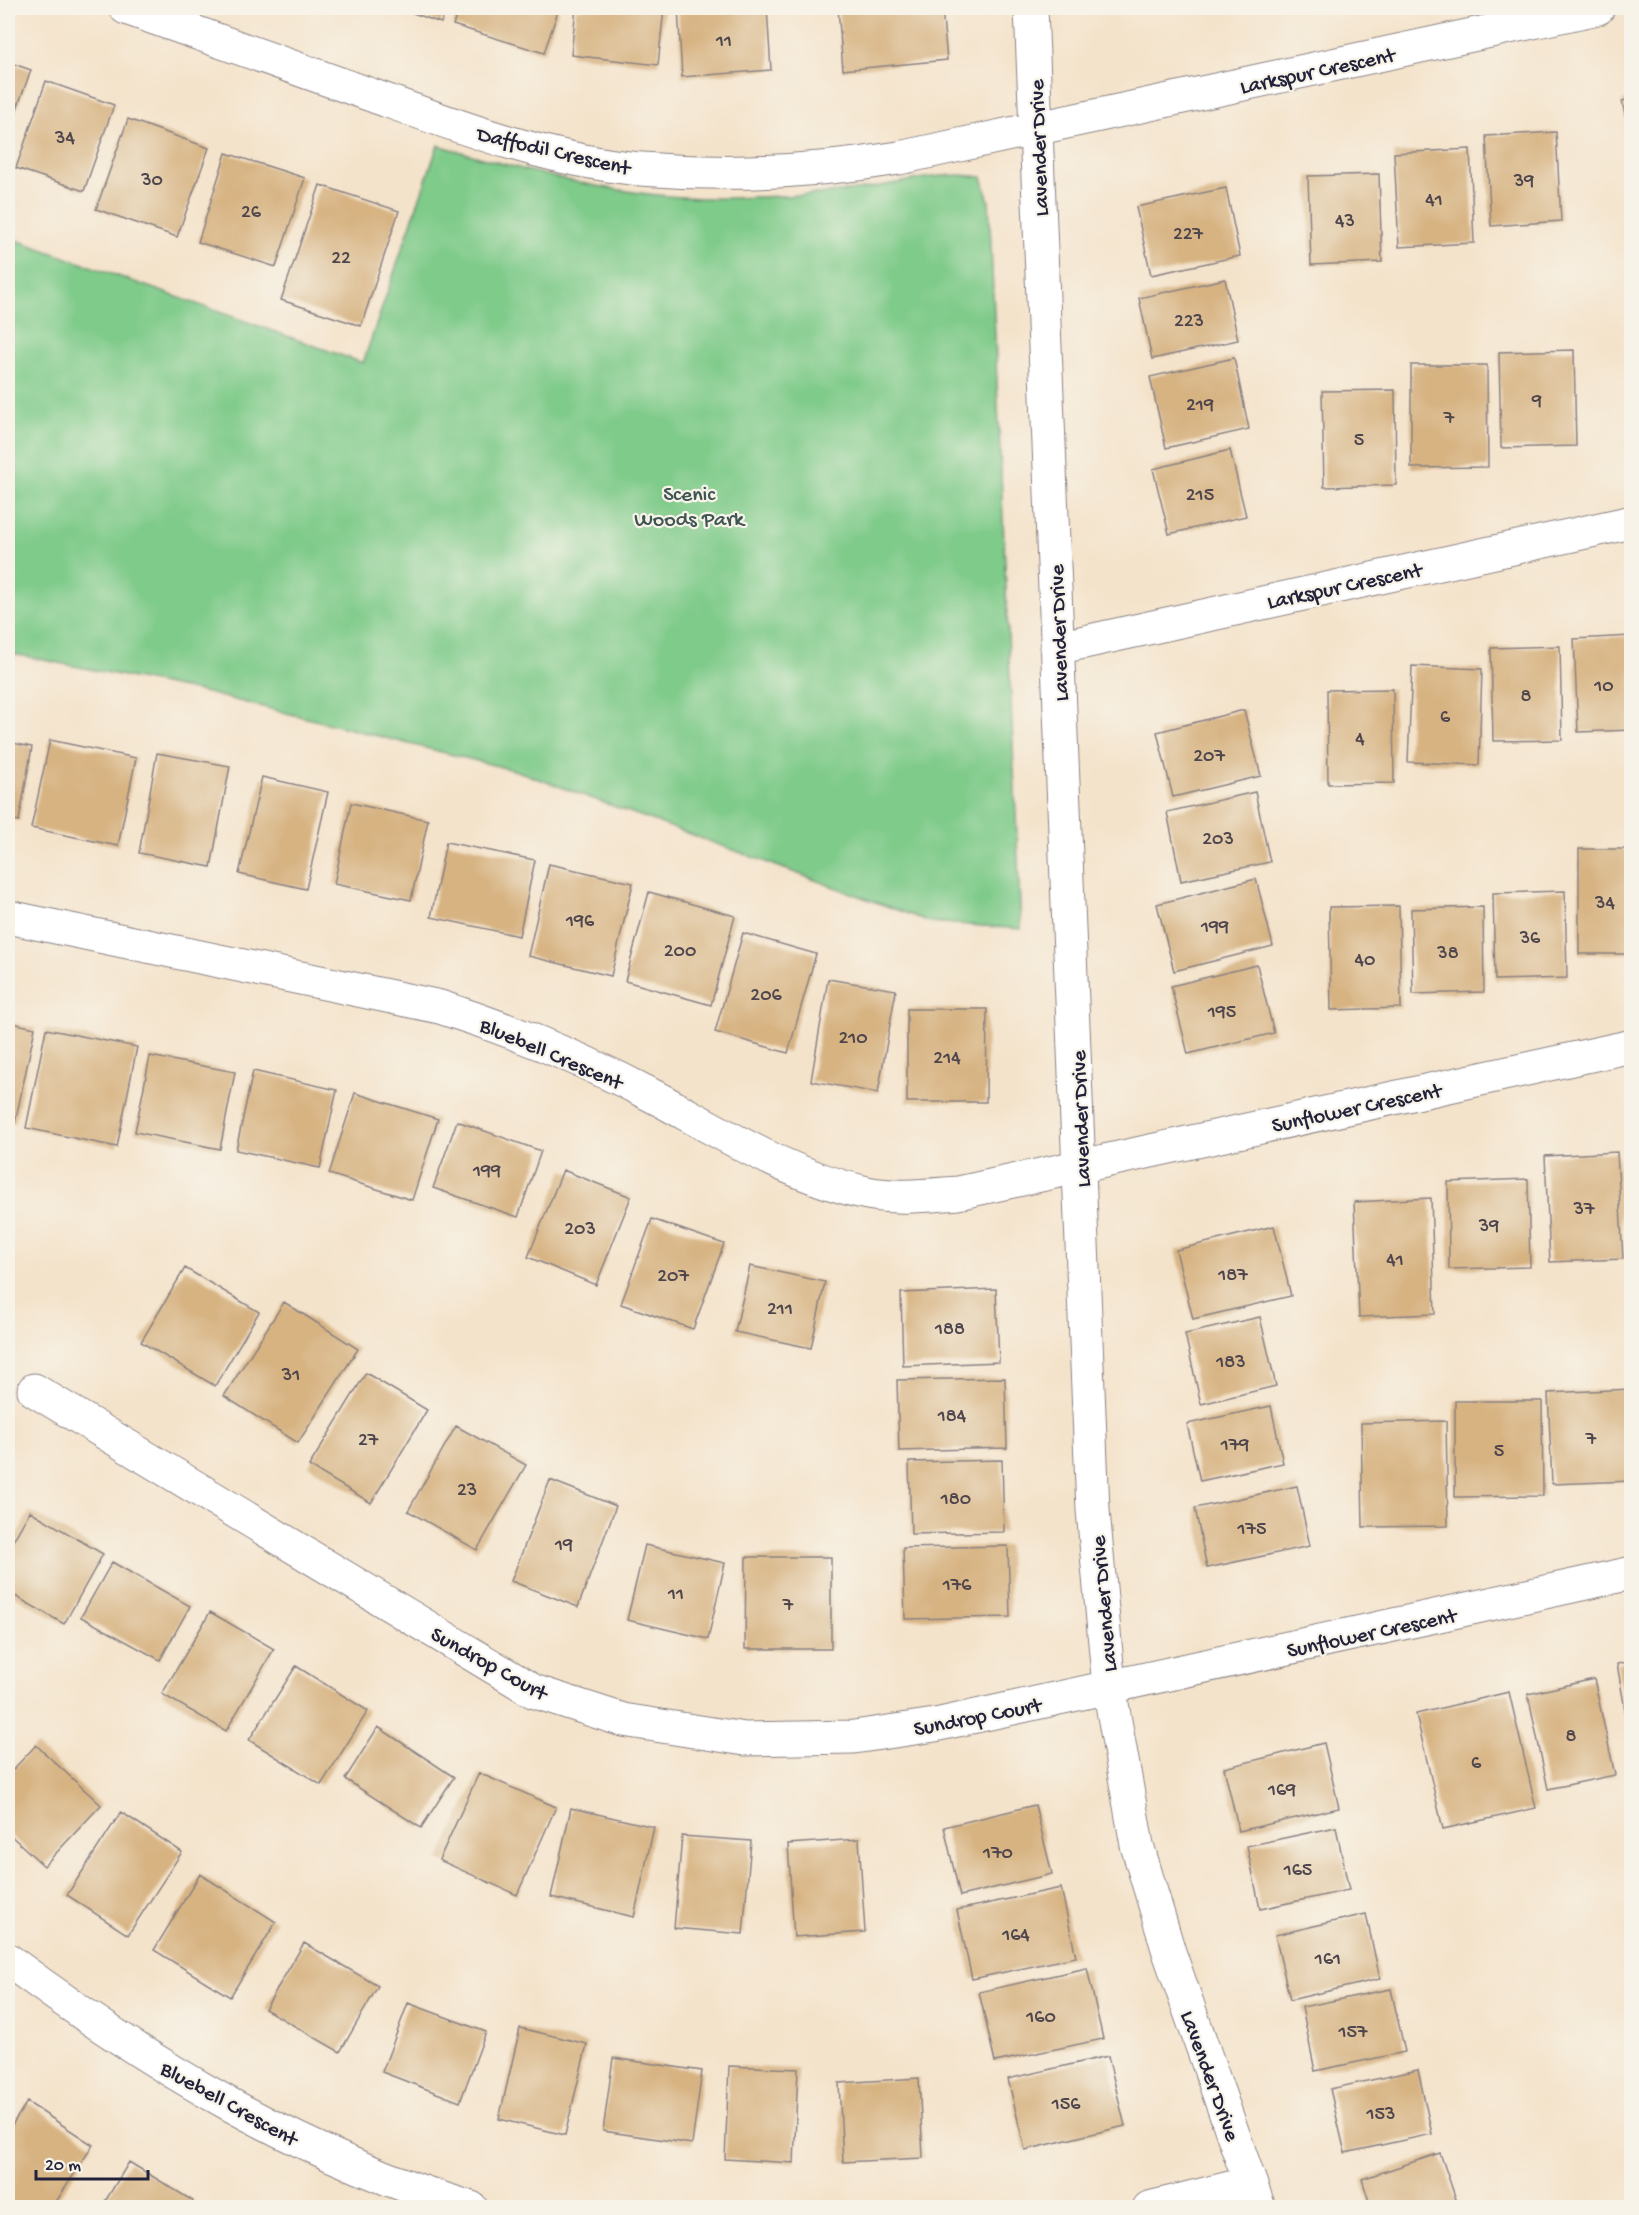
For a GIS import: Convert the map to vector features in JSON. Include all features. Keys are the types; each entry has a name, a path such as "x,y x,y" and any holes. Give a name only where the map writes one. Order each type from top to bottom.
{"street":[{"name":"Daffodil Crescent","path":"126,8 453,125 528,147 640,169 723,172 841,167 1036,130"},
{"name":"Lavender Drive","path":"1031,8 1081,1167 1093,1510 1109,1687 1137,1845 1152,1902 1255,2195"},
{"name":"Larkspur Crescent","path":"1036,130 1598,8"},
{"name":"Larkspur Crescent","path":"1057,648 1632,522"},
{"name":"Bluebell Crescent","path":"8,917 418,1002 505,1028 656,1098 744,1148 803,1173 869,1193 958,1193 1081,1167"},
{"name":"Sunflower Crescent","path":"1081,1167 1632,1046"},
{"name":"Sundrop Court","path":"34,1390 533,1690 623,1720 745,1739 854,1737 935,1725 1109,1687"},
{"name":"Sunflower Crescent","path":"1109,1687 1632,1573"},
{"name":"Bluebell Crescent","path":"8,1960 117,2036 248,2116 374,2175 471,2208"},
{"path":"1149,2208 1255,2195"}],"green space":[{"name":"Scenic Woods Park","path":"438,145 584,184 695,198 810,195 951,175 982,177 989,201 1021,929 930,922 517,771 199,691 8,653 8,237 363,363"}],"building":[{"path":"399,8 446,8 441,23"},
{"path":"459,8 559,8 544,53 453,25"},
{"path":"576,8 664,8 658,65 571,55"},
{"path":"678,8 767,8 771,70 682,77"},
{"path":"838,8 942,8 947,60 843,70"},
{"path":"8,62 31,70 8,133"},
{"path":"46,81 114,105 84,191 16,168"},
{"path":"1632,99 1632,139 1631,139 1622,101"},
{"path":"128,119 209,148 177,237 96,209"},
{"path":"1556,132 1561,221 1491,226 1486,136"},
{"path":"1470,149 1474,243 1399,247 1394,153"},
{"path":"226,153 305,178 276,267 198,242"},
{"path":"1379,174 1382,262 1311,265 1308,176"},
{"path":"320,185 399,211 361,326 281,300"},
{"path":"1226,188 1240,256 1151,275 1136,207"},
{"path":"1225,279 1238,340 1152,359 1139,298"},
{"path":"1574,350 1576,446 1501,448 1499,352"},
{"path":"1234,358 1249,429 1166,448 1150,377"},
{"path":"1411,365 1487,365 1488,467 1411,468"},
{"path":"1395,390 1396,485 1324,487 1322,391"},
{"path":"1230,450 1246,516 1169,534 1153,469"},
{"path":"1632,636 1632,730 1578,732 1574,639"},
{"path":"1560,646 1562,740 1493,741 1491,648"},
{"path":"1412,666 1482,669 1479,765 1408,762"},
{"path":"1393,689 1394,783 1328,784 1327,690"},
{"path":"1244,710 1261,776 1173,797 1157,732"},
{"path":"50,740 136,758 118,846 31,828"},
{"path":"8,742 32,747 19,821 8,819"},
{"path":"157,753 230,766 211,867 139,853"},
{"path":"262,777 328,792 306,889 239,874"},
{"path":"1255,792 1270,862 1181,881 1167,812"},
{"path":"351,803 428,820 411,900 334,884"},
{"path":"446,842 535,860 519,936 431,917"},
{"path":"1579,849 1632,849 1632,954 1579,954"},
{"path":"549,864 633,883 611,976 528,956"},
{"path":"1256,879 1273,946 1174,971 1157,904"},
{"path":"1565,891 1567,978 1495,980 1493,893"},
{"path":"649,892 735,916 711,1005 625,981"},
{"path":"1399,906 1401,1008 1331,1010 1329,907"},
{"path":"1483,907 1484,992 1413,994 1411,909"},
{"path":"743,933 816,954 788,1053 715,1032"},
{"path":"1257,965 1274,1033 1188,1054 1171,986"},
{"path":"828,979 896,990 878,1093 811,1081"},
{"path":"907,1009 987,1009 986,1102 907,1102"},
{"path":"8,1022 35,1028 15,1123 8,1122"},
{"path":"46,1029 137,1047 117,1147 26,1128"},
{"path":"150,1056 235,1072 220,1149 135,1132"},
{"path":"253,1071 337,1090 320,1168 236,1150"},
{"path":"355,1093 438,1119 412,1200 329,1174"},
{"path":"457,1121 541,1151 518,1217 433,1188"},
{"path":"1617,1152 1623,1259 1550,1262 1545,1156"},
{"path":"563,1170 631,1197 596,1285 528,1257"},
{"path":"1528,1179 1530,1267 1449,1269 1448,1182"},
{"path":"1431,1198 1435,1314 1359,1317 1354,1202"},
{"path":"652,1219 724,1244 693,1329 621,1304"},
{"path":"1274,1226 1291,1296 1193,1319 1176,1250"},
{"path":"750,1266 825,1282 811,1348 735,1332"},
{"path":"185,1268 259,1312 215,1386 141,1342"},
{"path":"996,1289 999,1362 903,1366 901,1293"},
{"path":"284,1302 358,1349 298,1443 224,1396"},
{"path":"1260,1317 1276,1386 1201,1404 1185,1334"},
{"path":"366,1373 427,1410 371,1503 309,1466"},
{"path":"1005,1378 1007,1448 899,1451 897,1380"},
{"path":"1632,1389 1632,1481 1552,1484 1548,1393"},
{"path":"1455,1401 1542,1401 1543,1496 1455,1497"},
{"path":"1271,1406 1283,1463 1200,1481 1187,1424"},
{"path":"1446,1421 1448,1526 1363,1527 1361,1423"},
{"path":"456,1426 526,1465 477,1550 408,1511"},
{"path":"1002,1460 1004,1532 911,1534 909,1462"},
{"path":"550,1480 616,1506 578,1607 511,1581"},
{"path":"1297,1486 1310,1546 1207,1568 1195,1508"},
{"path":"30,1511 103,1554 64,1624 8,1592 8,1550"},
{"path":"645,1545 725,1563 708,1639 627,1620"},
{"path":"1008,1546 1010,1617 905,1619 903,1548"},
{"path":"746,1557 831,1557 831,1649 745,1649"},
{"path":"112,1562 190,1606 160,1660 81,1617"},
{"path":"210,1612 274,1649 226,1731 162,1694"},
{"path":"1632,1661 1632,1738 1630,1738 1617,1664"},
{"path":"296,1666 368,1711 321,1785 249,1740"},
{"path":"1594,1679 1615,1775 1548,1789 1528,1694"},
{"path":"1509,1692 1536,1808 1443,1829 1416,1714"},
{"path":"378,1727 454,1777 421,1828 345,1779"},
{"path":"1324,1743 1339,1808 1239,1831 1224,1768"},
{"path":"36,1745 101,1805 44,1866 8,1833 8,1775"},
{"path":"479,1773 556,1807 517,1895 439,1860"},
{"path":"1035,1805 1052,1874 960,1896 944,1827"},
{"path":"571,1808 654,1827 634,1917 551,1897"},
{"path":"121,1812 182,1852 128,1935 67,1895"},
{"path":"1336,1827 1349,1890 1260,1909 1247,1846"},
{"path":"682,1836 751,1841 743,1934 674,1928"},
{"path":"859,1839 865,1932 794,1937 788,1844"},
{"path":"200,1874 276,1922 230,1997 154,1950"},
{"path":"1061,1888 1076,1957 972,1979 957,1910"},
{"path":"1366,1914 1380,1979 1290,2000 1275,1935"},
{"path":"304,1943 378,1986 340,2052 265,2009"},
{"path":"1087,1968 1103,2039 995,2062 979,1992"},
{"path":"1391,1989 1405,2052 1315,2071 1302,2007"},
{"path":"408,2003 486,2032 460,2102 382,2072"},
{"path":"520,2028 587,2044 565,2135 499,2119"},
{"path":"1108,2056 1125,2126 1025,2150 1008,2079"},
{"path":"613,2058 702,2071 692,2144 603,2131"},
{"path":"729,2066 798,2069 794,2163 725,2159"},
{"path":"1418,2070 1432,2134 1345,2153 1330,2089"},
{"path":"919,2078 923,2158 843,2162 839,2083"},
{"path":"27,2102 93,2145 52,2208 19,2208 8,2200 8,2131"},
{"path":"1440,2153 1459,2208 1371,2208 1362,2179"},
{"path":"129,2162 193,2201 189,2208 101,2208"}]}
